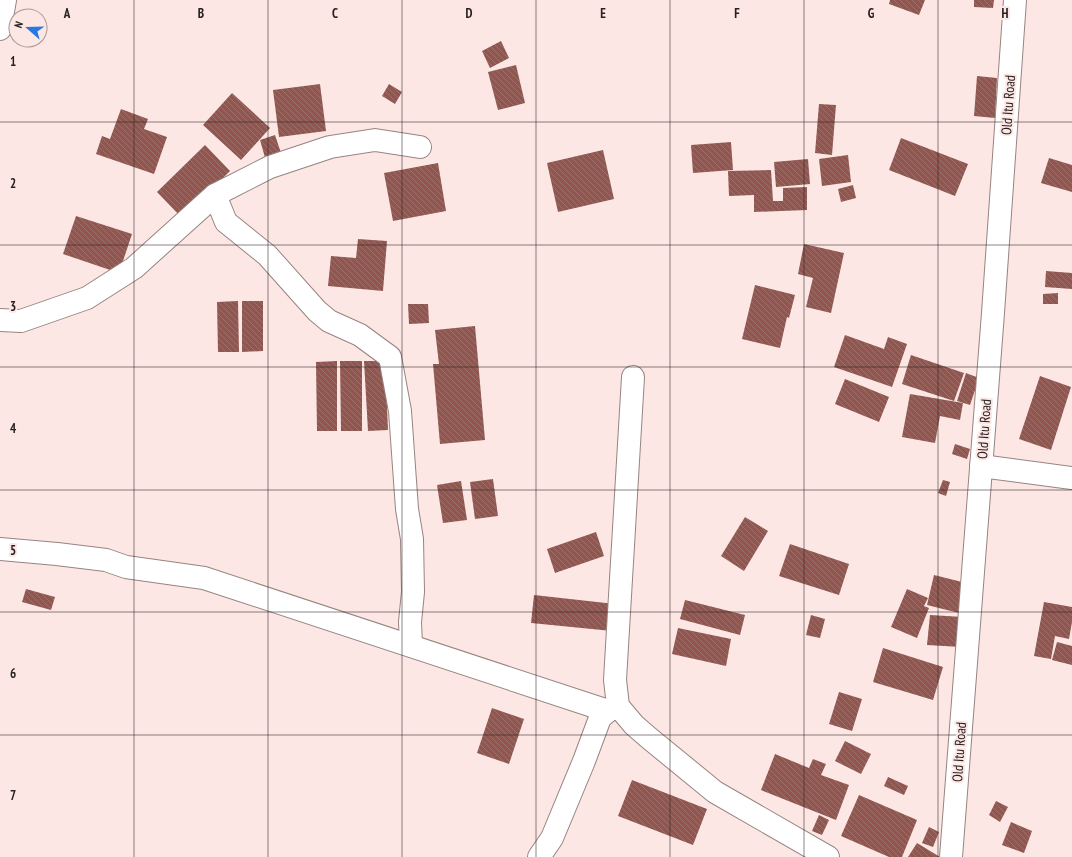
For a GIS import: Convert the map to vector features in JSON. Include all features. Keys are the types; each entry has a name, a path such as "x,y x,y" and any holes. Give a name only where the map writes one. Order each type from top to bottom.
{"street":[{"path":"0,29 5,0"},
{"name":"Old Itu Road","path":"951,857 1015,0"},
{"path":"0,320 21,321 87,298 134,268 215,195 270,167 330,147 375,140 420,147"},
{"path":"215,195 226,222 267,255 317,311 329,321 360,335 390,357 400,411 407,509 412,539 411,573 413,592 410,622 411,645"},
{"path":"538,857 552,838 600,718 613,708 634,377"},
{"path":"981,466 1072,478"},
{"path":"0,550 57,554 106,560 126,567 204,578 613,708 715,792 828,857"}],"building":[{"path":"890,0 925,0 919,15 889,4"},
{"path":"974,0 994,0 993,8 974,7"},
{"path":"501,41 509,58 490,68 482,51"},
{"path":"516,65 525,103 498,110 488,72"},
{"path":"977,76 997,78 995,118 974,116"},
{"path":"320,84 326,131 279,137 273,90"},
{"path":"389,84 402,92 395,104 382,96"},
{"path":"232,93 270,128 241,160 203,125"},
{"path":"819,104 836,105 832,155 815,153"},
{"path":"121,109 148,119 144,129 167,137 154,174 96,154 102,136 110,139"},
{"path":"275,135 282,156 266,161 260,140"},
{"path":"901,138 968,164 955,196 889,170"},
{"path":"731,142 733,170 693,173 691,145"},
{"path":"205,145 230,171 182,218 157,192"},
{"path":"603,150 614,199 558,212 547,163"},
{"path":"848,155 851,182 822,186 819,159"},
{"path":"1049,158 1072,165 1072,192 1041,183"},
{"path":"808,159 810,184 776,187 774,162"},
{"path":"438,163 446,211 393,221 384,173"},
{"path":"771,170 773,201 783,201 783,188 807,187 807,210 754,212 754,195 729,196 728,171"},
{"path":"853,185 856,198 841,202 838,189"},
{"path":"76,216 132,234 119,273 63,254"},
{"path":"358,239 387,241 383,291 328,286 331,256 356,258"},
{"path":"804,244 844,253 831,313 806,307 813,278 798,274"},
{"path":"1046,271 1072,273 1072,289 1045,287"},
{"path":"755,285 795,295 789,318 787,317 780,348 742,339"},
{"path":"1058,293 1058,304 1043,304 1043,294"},
{"path":"238,301 239,352 218,352 217,302"},
{"path":"242,301 263,301 263,351 242,352"},
{"path":"408,304 428,304 429,323 409,324"},
{"path":"475,326 485,440 440,444 433,364 439,364 435,330"},
{"path":"845,335 884,349 888,337 907,344 892,387 834,367"},
{"path":"911,355 964,373 954,401 902,384"},
{"path":"337,361 337,431 317,431 316,362"},
{"path":"340,361 362,361 362,431 341,431"},
{"path":"364,361 385,361 388,430 368,431"},
{"path":"966,373 979,378 970,405 957,401"},
{"path":"1040,376 1071,387 1051,450 1019,439"},
{"path":"845,379 889,397 879,422 835,404"},
{"path":"910,394 963,403 960,420 940,416 935,443 902,437"},
{"path":"955,444 970,449 967,459 952,454"},
{"path":"493,479 498,516 475,519 470,482"},
{"path":"943,480 950,482 946,496 938,493"},
{"path":"461,481 467,520 443,523 437,485"},
{"path":"745,517 768,531 744,571 721,556"},
{"path":"596,532 604,556 555,573 547,549"},
{"path":"790,544 849,564 839,595 779,576"},
{"path":"934,575 966,583 959,613 927,605"},
{"path":"26,589 55,597 51,610 22,602"},
{"path":"907,589 928,598 924,606 929,608 917,638 891,627"},
{"path":"534,595 615,604 612,631 531,623"},
{"path":"685,600 745,615 740,635 680,619"},
{"path":"1044,602 1072,607 1072,622 1069,639 1055,636 1051,659 1034,656"},
{"path":"811,615 825,619 820,638 806,635"},
{"path":"930,615 963,617 961,647 927,645"},
{"path":"678,628 731,639 726,666 672,654"},
{"path":"1057,642 1072,646 1072,665 1052,660"},
{"path":"883,648 943,667 933,700 873,682"},
{"path":"839,692 862,699 852,731 829,724"},
{"path":"492,708 524,719 509,764 477,753"},
{"path":"845,741 871,754 861,774 835,761"},
{"path":"775,754 809,768 813,759 826,764 821,775 849,785 836,820 761,790"},
{"path":"888,777 908,786 904,795 884,786"},
{"path":"632,780 707,809 693,845 618,816"},
{"path":"859,795 917,820 902,857 889,857 841,836"},
{"path":"996,801 1008,807 1000,822 989,815"},
{"path":"819,815 829,820 822,835 812,831"},
{"path":"1011,822 1032,831 1024,853 1002,845"},
{"path":"929,827 939,832 933,847 922,843"},
{"path":"917,843 940,857 908,857"}]}
